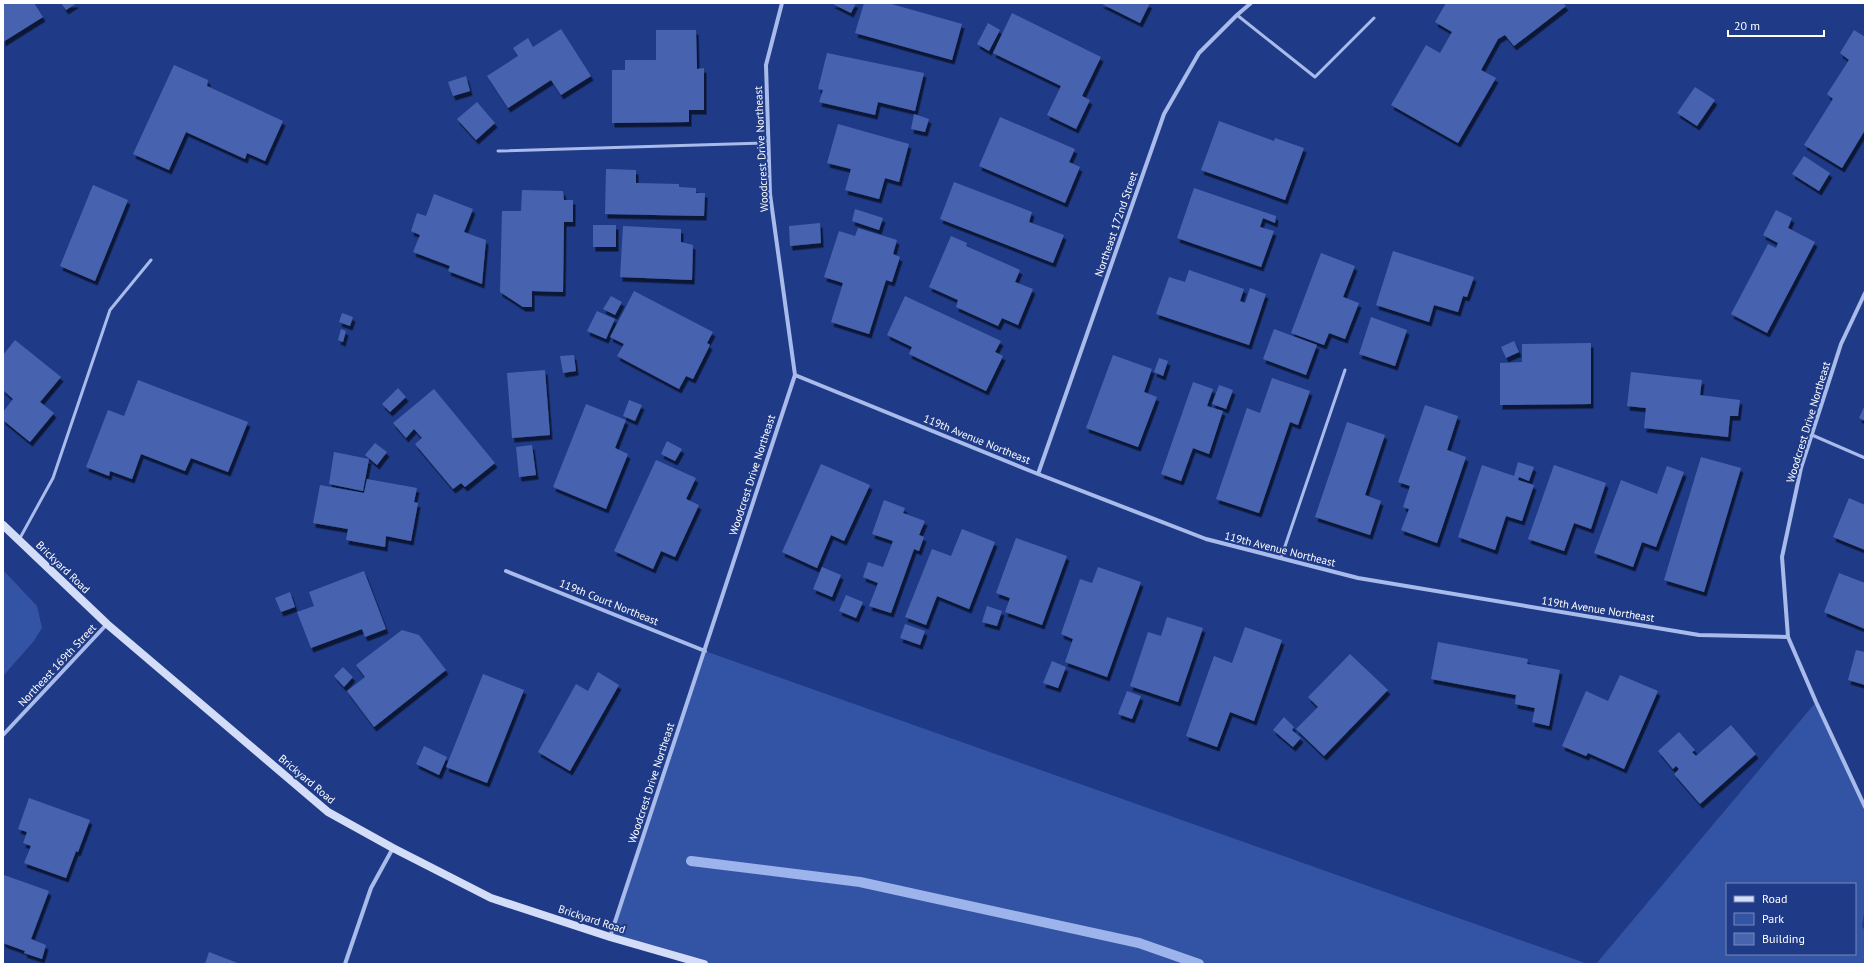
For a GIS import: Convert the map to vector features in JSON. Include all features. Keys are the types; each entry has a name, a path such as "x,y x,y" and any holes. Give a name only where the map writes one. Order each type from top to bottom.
{"street":[{"name":"Woodcrest Drive Northeast","path":"610,937 795,374 770,194 768,143 766,65 782,3"},
{"name":"Northeast 172nd Street","path":"1038,474 1164,114 1199,53 1251,3"},
{"name":"Woodcrest Drive Northeast","path":"1865,294 1841,344 1801,468 1782,557 1788,637 1816,702 1865,807"},
{"name":"119th Avenue Northeast","path":"795,374 1038,474 1206,539 1358,578 1699,634 1788,637"},
{"name":"Brickyard Road","path":"3,525 107,624 328,812 393,848 491,898 610,937 704,964"},
{"name":"119th Court Northeast","path":"506,571 705,651"},
{"name":"Northeast 169th Street","path":"3,735 107,624"},
{"path":"345,964 371,888 393,848"}],"lane":[{"path":"1237,15 1315,76 1374,18"},
{"path":"498,151 768,143"},
{"path":"19,540 53,478 110,310 151,260"},
{"path":"1281,558 1345,370"},
{"path":"1812,435 1865,458"}],"green space":[{"path":"3,570 37,606 42,628 33,642 3,676"},
{"path":"705,651 1588,964 704,964 610,937"},
{"path":"1816,702 1865,807 1865,906 1862,926 1865,931 1865,964 1596,964"}],"building":[{"path":"3,3 34,3 43,17 3,42"},
{"path":"61,3 77,3 66,10"},
{"path":"831,3 856,3 851,13"},
{"path":"864,3 888,3 962,24 952,60 855,33"},
{"path":"1100,3 1150,3 1140,23"},
{"path":"1446,3 1563,3 1566,6 1514,46 1505,35 1498,39 1481,70 1496,78 1458,143 1391,105 1426,45 1440,53 1452,32 1435,22"},
{"path":"1012,13 1101,57 1082,96 1090,100 1076,129 1047,115 1061,86 993,53"},
{"path":"988,23 1000,30 989,51 977,44"},
{"path":"561,29 591,76 561,95 551,80 508,108 487,76 518,56 513,48 528,38 533,47"},
{"path":"656,30 696,30 697,69 704,68 704,110 689,110 689,122 612,123 612,70 625,70 625,60 656,60"},
{"path":"1854,30 1865,37 1865,130 1842,168 1804,145 1833,99 1827,94 1849,60 1840,53"},
{"path":"827,53 924,73 915,111 878,102 875,115 819,102 823,90 818,89"},
{"path":"174,65 208,80 207,86 283,121 265,161 247,153 245,159 186,132 169,170 133,154"},
{"path":"466,76 470,91 453,96 448,82"},
{"path":"1695,87 1715,100 1697,126 1677,113"},
{"path":"477,102 495,123 476,140 457,119"},
{"path":"914,114 929,119 925,132 911,129"},
{"path":"1000,117 1075,149 1069,162 1080,167 1065,203 979,166"},
{"path":"1219,121 1274,141 1275,138 1304,148 1285,200 1201,170"},
{"path":"838,124 909,144 899,182 885,178 879,199 845,190 851,169 827,163"},
{"path":"1804,156 1830,173 1819,191 1792,174"},
{"path":"606,169 636,170 636,183 679,184 679,187 696,188 696,193 705,193 704,216 605,214"},
{"path":"954,182 1032,212 1029,222 1064,235 1053,263 940,219"},
{"path":"93,185 128,200 95,281 60,266"},
{"path":"1194,188 1276,216 1275,223 1263,218 1260,227 1274,231 1261,267 1177,238"},
{"path":"522,190 563,191 564,200 573,200 573,222 564,222 563,292 532,291 532,307 523,307 500,292 502,211 521,211"},
{"path":"434,194 473,209 464,232 486,240 482,284 448,271 450,266 413,252 420,235 411,231 417,213 426,216"},
{"path":"855,209 883,218 879,230 852,221"},
{"path":"1776,210 1792,218 1788,228 1815,242 1767,333 1731,314 1768,244 1776,248 1778,243 1763,235"},
{"path":"820,223 821,243 790,246 789,226"},
{"path":"593,225 616,225 616,247 593,247"},
{"path":"623,226 681,229 681,242 693,245 692,280 620,277"},
{"path":"858,228 897,240 893,254 900,257 892,282 886,280 869,334 831,322 843,283 824,277 839,231 855,236"},
{"path":"951,236 967,243 966,246 1020,270 1015,282 1033,289 1018,325 1002,318 998,326 956,307 958,300 929,287"},
{"path":"1393,251 1474,277 1467,297 1463,296 1458,312 1434,305 1429,322 1376,305"},
{"path":"1321,253 1355,266 1343,297 1359,303 1345,339 1329,333 1324,345 1291,333"},
{"path":"1189,270 1244,289 1240,301 1245,303 1250,288 1266,294 1249,345 1156,314 1169,277 1185,282"},
{"path":"634,291 713,332 707,343 710,345 693,379 686,376 679,389 617,356 624,344 610,337"},
{"path":"611,296 622,302 615,315 603,309"},
{"path":"905,296 1001,341 995,352 1003,356 986,391 909,354 912,347 887,335"},
{"path":"597,311 615,319 606,339 587,331"},
{"path":"342,313 353,317 350,326 339,322"},
{"path":"1371,317 1407,330 1395,366 1359,354"},
{"path":"341,329 346,331 343,342 338,340"},
{"path":"1274,329 1317,345 1306,375 1263,359"},
{"path":"15,340 61,377 40,402 54,413 30,442 3,420 3,412 13,399 3,390 3,355"},
{"path":"1514,341 1519,352 1506,358 1501,347"},
{"path":"1591,343 1591,404 1500,405 1500,363 1522,362 1522,344"},
{"path":"574,355 576,371 563,373 560,356"},
{"path":"1113,355 1152,369 1144,392 1157,397 1138,447 1086,428"},
{"path":"1159,358 1168,361 1163,376 1154,372"},
{"path":"545,370 550,435 512,438 507,373"},
{"path":"1631,372 1702,380 1700,395 1740,400 1738,416 1730,416 1728,437 1644,428 1646,408 1627,406"},
{"path":"1272,378 1310,391 1298,425 1290,422 1259,513 1216,499 1247,408 1260,413"},
{"path":"138,380 248,422 228,472 191,458 185,471 141,454 132,479 110,471 109,476 86,467 108,410 124,416"},
{"path":"1193,382 1213,389 1207,406 1223,411 1209,454 1193,448 1181,481 1161,474"},
{"path":"1219,385 1233,390 1226,409 1212,404"},
{"path":"398,388 406,397 390,412 382,404"},
{"path":"434,389 495,463 465,487 461,483 453,489 415,444 422,438 414,429 406,438 393,423"},
{"path":"629,400 642,405 635,421 623,416"},
{"path":"586,404 626,420 615,448 628,454 606,509 553,487"},
{"path":"1425,405 1458,416 1447,450 1466,457 1437,543 1401,530 1409,509 1403,507 1410,486 1398,482"},
{"path":"1865,405 1865,421 1859,418"},
{"path":"1347,422 1385,435 1365,495 1381,501 1370,535 1315,517"},
{"path":"667,441 682,449 675,461 661,454"},
{"path":"375,443 387,452 377,465 365,455"},
{"path":"532,445 536,475 519,477 516,447"},
{"path":"334,452 369,459 363,491 329,484"},
{"path":"1701,457 1741,468 1704,592 1664,580"},
{"path":"656,460 696,478 686,499 699,505 675,557 661,551 653,569 614,551"},
{"path":"1518,462 1534,467 1529,481 1519,477 1518,480 1534,485 1522,521 1506,516 1495,550 1458,537 1482,465 1514,476"},
{"path":"821,464 870,485 844,541 831,535 817,568 782,552"},
{"path":"1554,465 1606,483 1591,529 1574,523 1564,551 1528,539"},
{"path":"1667,466 1684,472 1656,547 1642,542 1633,567 1594,553 1621,480 1657,494"},
{"path":"367,479 417,488 414,502 418,503 411,541 386,536 385,547 346,540 348,529 313,523 320,485 364,493"},
{"path":"1849,498 1865,505 1865,550 1833,537"},
{"path":"884,500 905,508 903,513 925,521 919,535 924,537 919,551 914,549 891,613 869,606 878,583 863,577 868,562 883,567 893,541 872,534"},
{"path":"962,529 995,542 969,609 937,596 926,625 905,617 932,549 951,556"},
{"path":"1016,538 1067,556 1042,625 1005,612 1010,598 996,593"},
{"path":"822,567 841,575 832,597 813,589"},
{"path":"1098,567 1141,582 1107,677 1065,662 1073,639 1061,634 1080,579 1092,583"},
{"path":"364,571 386,629 365,637 362,629 311,648 297,612 314,606 309,592"},
{"path":"1839,573 1865,583 1865,629 1824,612"},
{"path":"290,592 295,607 281,612 275,598"},
{"path":"846,595 863,602 856,618 839,611"},
{"path":"987,606 1002,611 997,626 982,622"},
{"path":"1167,617 1203,628 1178,702 1130,686 1148,632 1161,636"},
{"path":"905,624 925,631 920,645 900,638"},
{"path":"1245,627 1282,640 1254,721 1230,712 1217,747 1186,736 1214,656 1232,663"},
{"path":"402,630 419,635 446,670 374,727 347,691 365,677 356,665"},
{"path":"1438,642 1528,659 1527,664 1560,670 1549,726 1532,722 1535,708 1515,704 1516,695 1431,679"},
{"path":"1856,650 1865,652 1865,685 1848,680"},
{"path":"1350,654 1388,690 1324,756 1296,729 1318,707 1308,697"},
{"path":"1052,661 1066,667 1058,688 1043,683"},
{"path":"343,667 353,677 344,687 334,676"},
{"path":"598,672 619,685 570,771 538,752 576,684 588,691"},
{"path":"483,674 524,690 487,783 446,767"},
{"path":"1620,675 1658,691 1624,769 1588,753 1586,756 1562,746 1586,691 1608,701"},
{"path":"1127,691 1141,696 1132,719 1118,714"},
{"path":"1284,717 1294,727 1292,730 1301,738 1293,747 1273,730"},
{"path":"1731,725 1756,754 1700,804 1674,774 1679,769 1676,766 1673,769 1658,751 1679,732 1695,750 1692,752 1696,756"},
{"path":"424,746 447,757 439,775 416,764"},
{"path":"29,798 90,820 66,878 24,863 31,846 23,843 27,832 18,829"},
{"path":"4,875 49,891 31,939 46,945 42,959 24,953 25,951 3,943"},
{"path":"209,952 240,964 205,964"}],"waterway":[{"path":"691,861 860,882 1139,943 1199,964"}]}
